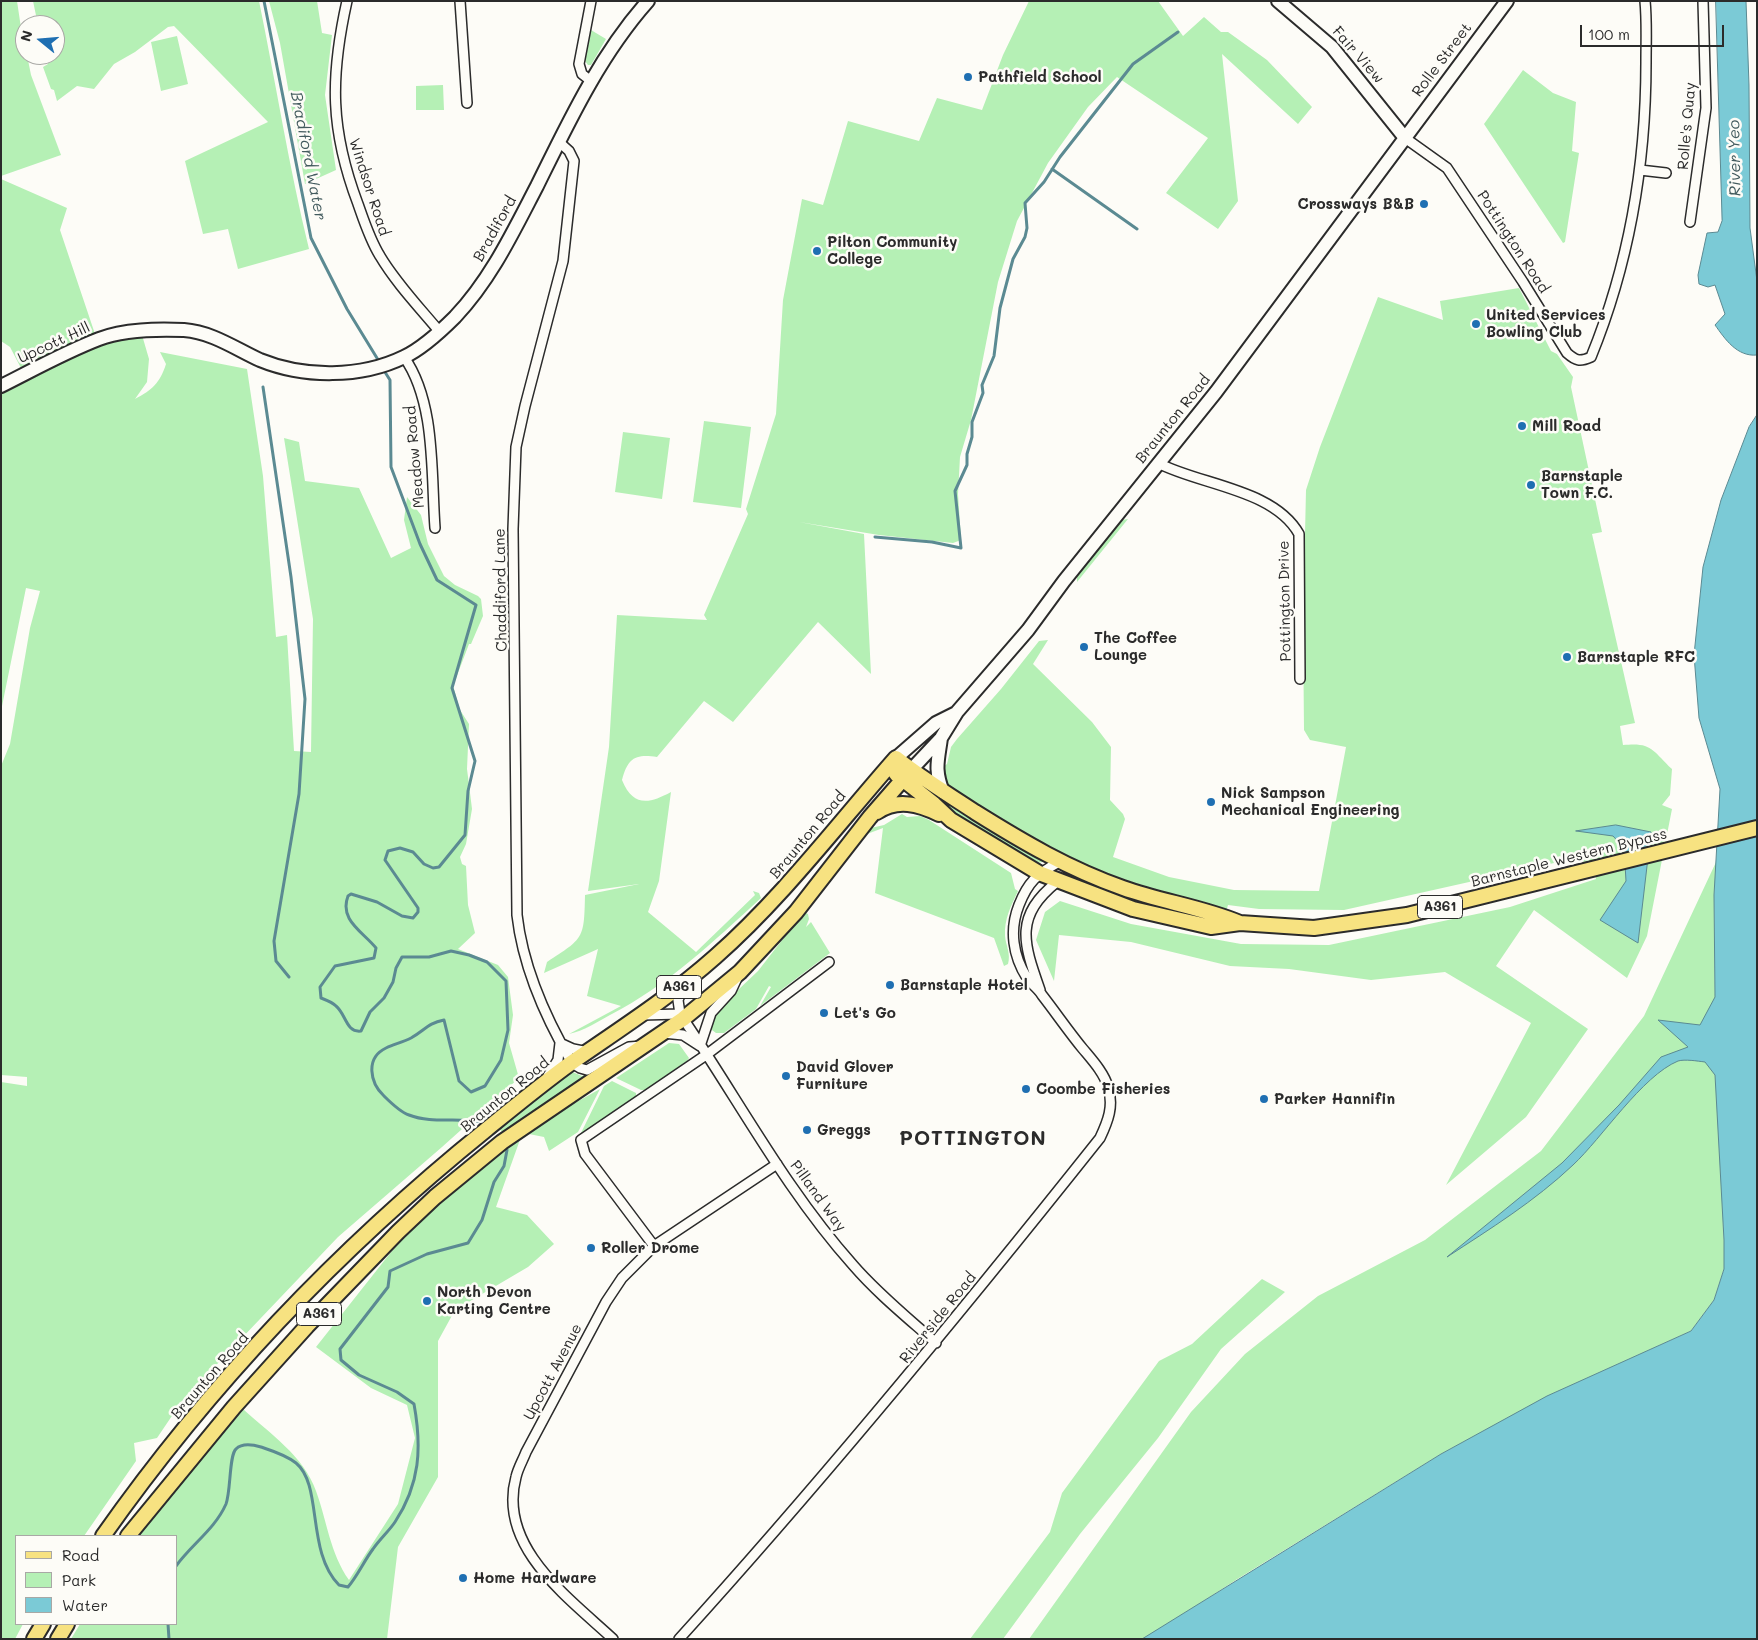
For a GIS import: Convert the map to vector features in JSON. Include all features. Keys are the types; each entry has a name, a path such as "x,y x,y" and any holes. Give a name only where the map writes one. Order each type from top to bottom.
{"main road":[{"name":"Bradiford","path":"218,339 271,364 310,372 337,373 375,367 398,359 439,331 464,307 498,260 591,81 620,34 648,1"},
{"name":"Fair View","path":"1278,1 1332,47 1404,138"},
{"name":"Rolle Street","path":"1404,138 1507,1"},
{"name":"Braunton Road","path":"129,1535 234,1407 362,1268 435,1197 502,1142 663,1033 740,972 796,912 870,817 940,738 957,712 1028,630 1064,581 1216,392 1404,138"},
{"name":"Upcott Hill","path":"1,386 100,338 122,333 185,330 218,339"},
{"name":"Braunton Road","path":"103,1535 213,1396 292,1309 384,1218 542,1085 642,1015 718,955 776,898 892,762 936,723 957,712"},
{"path":"940,738 936,775 943,792"},
{"name":"Barnstaple Western Bypass","path":"892,762 907,774 951,820 1039,873 1133,909 1211,927 1240,923 1314,928 1374,921 1407,915 1757,828"},
{"name":"Barnstaple Western Bypass","path":"907,774 943,792 1029,846 1059,862 1126,890 1214,912 1240,923"},
{"name":"A361","path":"870,817 892,805 906,803 918,805 951,820"},
{"path":"34,1639 42,1625"},
{"path":"58,1639 67,1625"}],"street":[{"name":"Windsor Road","path":"347,1 339,35 335,79 336,122 344,164 378,254 439,331"},
{"path":"460,1 467,102"},
{"path":"591,1 579,64 582,74 591,81"},
{"path":"1645,1 1646,100 1640,170 1666,174"},
{"name":"Rolle's Quay","path":"1690,222 1706,108 1703,1"},
{"name":"Pottington Road","path":"1404,138 1447,168 1523,282 1567,353 1576,360 1582,361 1591,357 1615,294 1640,170"},
{"name":"Chaddiford Lane","path":"559,142 572,155 573,177 562,270 519,429 513,529 517,915 521,944 539,1000 572,1063"},
{"name":"Meadow Road","path":"398,359 420,388 427,410 435,528"},
{"name":"Pottington Drive","path":"1158,463 1257,499 1295,526 1300,534 1300,679"},
{"name":"Riverside Road","path":"680,1639 779,1528 936,1343 1100,1138 1110,1116 1108,1086 1100,1070 1041,992 1028,980 1018,961 1013,936 1014,917 1023,896 1039,873 1059,862"},
{"name":"Riverside Road","path":"1041,992 1026,942 1027,926 1031,907 1042,894 1058,881"},
{"path":"654,1246 585,1154 581,1140 706,1055 829,962"},
{"path":"700,1046 711,1013 731,991 740,972"},
{"path":"642,1015 681,1017 678,1000 686,982"},
{"name":"Pilland Way","path":"681,1017 807,1207 853,1265 895,1308 936,1343"},
{"name":"Pilland Way","path":"663,1033 684,1035 700,1046"},
{"path":"542,1085 558,1060 560,1042 573,1049 589,1052"},
{"path":"572,1063 587,1070 629,1047 644,1046"},
{"name":"Upcott Avenue","path":"613,1639 541,1570 527,1551 516,1520 514,1500 516,1478 526,1452 606,1302 622,1278 654,1246 778,1164"}],"green space":[{"path":"1,1 17,1 19,15 15,15 15,65 29,65 61,155 1,176"},
{"path":"33,1 259,1 309,249 238,269 228,229 203,234 185,161 268,122 174,26 168,27 135,52 114,64 94,89 77,86 57,101 43,67 46,65 65,65 65,15 36,15"},
{"path":"269,1 317,1 322,33 332,35 325,95 336,170 305,184 280,43"},
{"path":"1029,1 1158,1 1183,36 1204,17 1221,32 1228,32 1267,60 1312,107 1298,124 1222,54 1238,201 1218,229 1166,193 1208,138 1117,77 1088,107 1048,163 1017,221 998,282 971,420 960,457 958,494 961,540 953,543 879,535 799,522 864,534 871,674 818,622 733,722 704,701 657,757 638,757 630,762 624,773 622,780 626,789 637,799 649,801 671,792 659,881 648,912 696,952 755,895 753,891 759,893 761,898 671,976 631,1003 580,1031 569,1034 621,1006 587,996 598,949 544,973 547,962 568,948 580,936 584,921 585,895 639,884 588,891 609,747 617,615 707,620 704,615 748,514 746,509 776,414 783,300 802,199 823,205 848,121 919,141 937,98 982,110 1003,55"},
{"path":"591,30 606,39 591,65 588,65 585,61"},
{"path":"177,36 188,84 161,91 151,42"},
{"path":"1523,70 1553,93 1576,102 1572,151 1579,153 1565,242 1563,243 1484,124"},
{"path":"443,85 444,110 416,110 416,86"},
{"path":"1,179 67,208 60,230 95,334 22,370 10,347 1,341"},
{"path":"1519,288 1551,351 1557,354 1573,377 1571,387 1602,532 1592,534 1635,723 1620,726 1623,745 1646,746 1672,769 1670,795 1662,805 1672,809 1647,936 1627,978 1534,910 1496,966 1588,1029 1526,1117 1446,1185 1531,1023 1445,972 1371,980 1289,969 1230,966 1131,942 1059,935 1054,981 1036,940 1045,912 1060,901 1131,924 1241,944 1329,945 1510,907 1596,879 1593,862 1563,861 1344,910 1259,909 1228,905 1226,912 1108,878 1028,840 947,786 940,769 947,764 951,747 957,739 1001,689 1039,641 1048,640 1033,664 1092,722 1111,747 1110,800 1123,814 1125,819 1113,857 1169,877 1234,890 1319,891 1346,747 1310,740 1304,730 1303,622 1306,490 1320,447 1378,297 1443,320 1440,301"},
{"path":"142,335 149,359 147,382 135,399 151,389 161,376 166,364 160,352 247,369 263,476 276,637 287,635 294,751 311,752 313,619 284,438 299,442 305,481 359,488 391,558 411,548 404,520 407,497 421,515 428,544 444,576 455,585 481,599 483,616 471,644 469,644 453,686 460,710 469,724 467,769 472,809 466,844 460,857 462,864 466,866 468,905 475,933 458,949 498,965 508,977 513,1015 509,1043 519,1078 338,1237 182,1401 157,1438 134,1443 136,1461 85,1535 15,1535 15,1625 22,1625 15,1639 1,1639 1,1082 27,1086 27,1077 1,1075 1,766 10,744 30,628 40,591 26,588 1,711 1,389 98,345"},
{"path":"704,421 751,427 741,508 693,502"},
{"path":"623,432 670,438 662,499 615,492"},
{"path":"1128,519 1077,582 1077,576 1121,520"},
{"path":"1726,711 1717,1039 1724,1269 1714,1300 1691,1331 1553,1394 1441,1454 1239,1578 1145,1639 1029,1639 1191,1412 1245,1354 1318,1296 1425,1240 1541,1151 1644,1016 1717,860 1714,895 1715,997"},
{"path":"920,783 974,821 1043,862 1036,863 969,823 918,786"},
{"path":"902,814 907,817 920,816 929,820 1011,873 1015,889 1018,891 1008,913 1006,924 1005,936 1009,957 1008,964 1004,966 994,938 875,893 883,828 867,834 871,828 884,825"},
{"path":"804,912 808,914 809,919 806,927 811,922 830,953 760,1006 771,987 769,986 756,1009 724,1033 716,1033 712,1030 712,1020 718,1009 758,971"},
{"path":"669,1043 679,1044 689,1058 646,1090 641,1090 616,1078"},
{"path":"594,1070 505,1134 498,1128 570,1071 582,1076"},
{"path":"612,1081 636,1093 636,1096 580,1135 604,1086"},
{"path":"600,1089 578,1132 549,1151 544,1137 529,1134 526,1130"},
{"path":"522,1134 496,1207 527,1215 554,1244 528,1267 455,1310 438,1341 438,1477 398,1547 387,1639 71,1639 79,1625 178,1625 178,1535 139,1535 243,1409 285,1446 310,1478 320,1502 337,1559 349,1580 398,1504 415,1438 407,1405 371,1388 316,1347 399,1242 469,1175"},
{"path":"1262,1279 1285,1292 1221,1349 1158,1438 1080,1534 1003,1639 970,1639 1050,1532 1062,1493 1159,1361 1192,1344"}],"water":[{"name":"River Yeo","path":"1716,1 1746,1 1749,85 1750,228 1757,281 1757,355 1743,353 1732,346 1723,336 1715,325 1725,314 1715,285 1708,287 1699,284 1698,275 1707,233 1718,232 1722,221"},
{"path":"1757,415 1757,1639 1142,1639 1441,1454 1547,1396 1691,1331 1714,1300 1724,1269 1724,1240 1715,1075 1705,1062 1681,1060 1664,1069 1637,1093 1573,1165 1543,1191 1447,1257 1562,1163 1619,1105 1661,1057 1688,1047 1658,1020 1700,1025 1715,997 1714,895 1720,789 1699,718 1694,655 1703,567 1721,500 1749,427"},
{"path":"1616,825 1651,832 1638,943 1600,920 1626,881 1624,848 1613,836 1576,831"}],"waterway":[{"name":"Bradiford Water","path":"264,1 311,238 347,309 380,363"},
{"path":"875,537 932,542 961,548 955,491 967,465 967,454 972,437 972,422 983,393 982,385 994,356 1000,308 1013,259 1025,237 1027,228 1025,203 1044,182 1060,157 1133,64 1178,32"},
{"path":"1052,169 1137,229"},
{"path":"383,369 390,380 391,467 420,544 437,580 476,605 452,688 475,761 468,791 465,835 439,867 433,868 424,864 413,852 400,848 388,851 385,860 418,908 418,912 413,918 402,916 377,902 351,894 348,896 346,904 349,919 376,948 374,958 335,966 320,987 321,998 336,1006 352,1029 361,1031 370,1012 384,998 393,982 396,968 402,957 429,957 451,951 487,962 506,981 508,1030 501,1060 485,1086 471,1092 459,1081 444,1020 434,1023 411,1038 379,1052 372,1064 373,1078 379,1091 406,1114 418,1118 436,1120 481,1122"},
{"path":"263,387 291,577 305,699 299,794 274,941 276,961 289,977"},
{"name":"Bradiford Water","path":"178,1563 210,1529 226,1504 232,1458 236,1449 241,1446 252,1445 288,1458 296,1463 304,1473 313,1503 322,1555 329,1571 339,1585 348,1587 370,1554 393,1525 410,1494 417,1465 418,1436 414,1404 397,1392 359,1375 341,1360 340,1349 388,1287 390,1271 427,1254 468,1243 482,1220 494,1182 504,1166 507,1150"},
{"name":"Bradiford Water","path":"168,1625 169,1639"}],"place":[{"name":"Pathfield School","path":"968,77"},
{"name":"Crossways B&B","path":"1424,204"},
{"name":"Pilton Community College","path":"817,251"},
{"name":"United Services Bowling Club","path":"1476,324"},
{"name":"Mill Road","path":"1522,426"},
{"name":"Barnstaple Town F.C.","path":"1531,485"},
{"name":"The Coffee Lounge","path":"1084,647"},
{"name":"Barnstaple RFC","path":"1567,657"},
{"name":"Nick Sampson Mechanical Engineering","path":"1211,802"},
{"name":"Barnstaple Hotel","path":"890,985"},
{"name":"Let's Go","path":"824,1013"},
{"name":"David Glover Furniture","path":"786,1076"},
{"name":"Coombe Fisheries","path":"1026,1089"},
{"name":"Parker Hannifin","path":"1264,1099"},
{"name":"Greggs","path":"807,1130"},
{"name":"Roller Drome","path":"591,1248"},
{"name":"North Devon Karting Centre","path":"427,1301"},
{"name":"Home Hardware","path":"463,1578"}],"district":[{"name":"POTTINGTON","path":"973,1139"}]}
